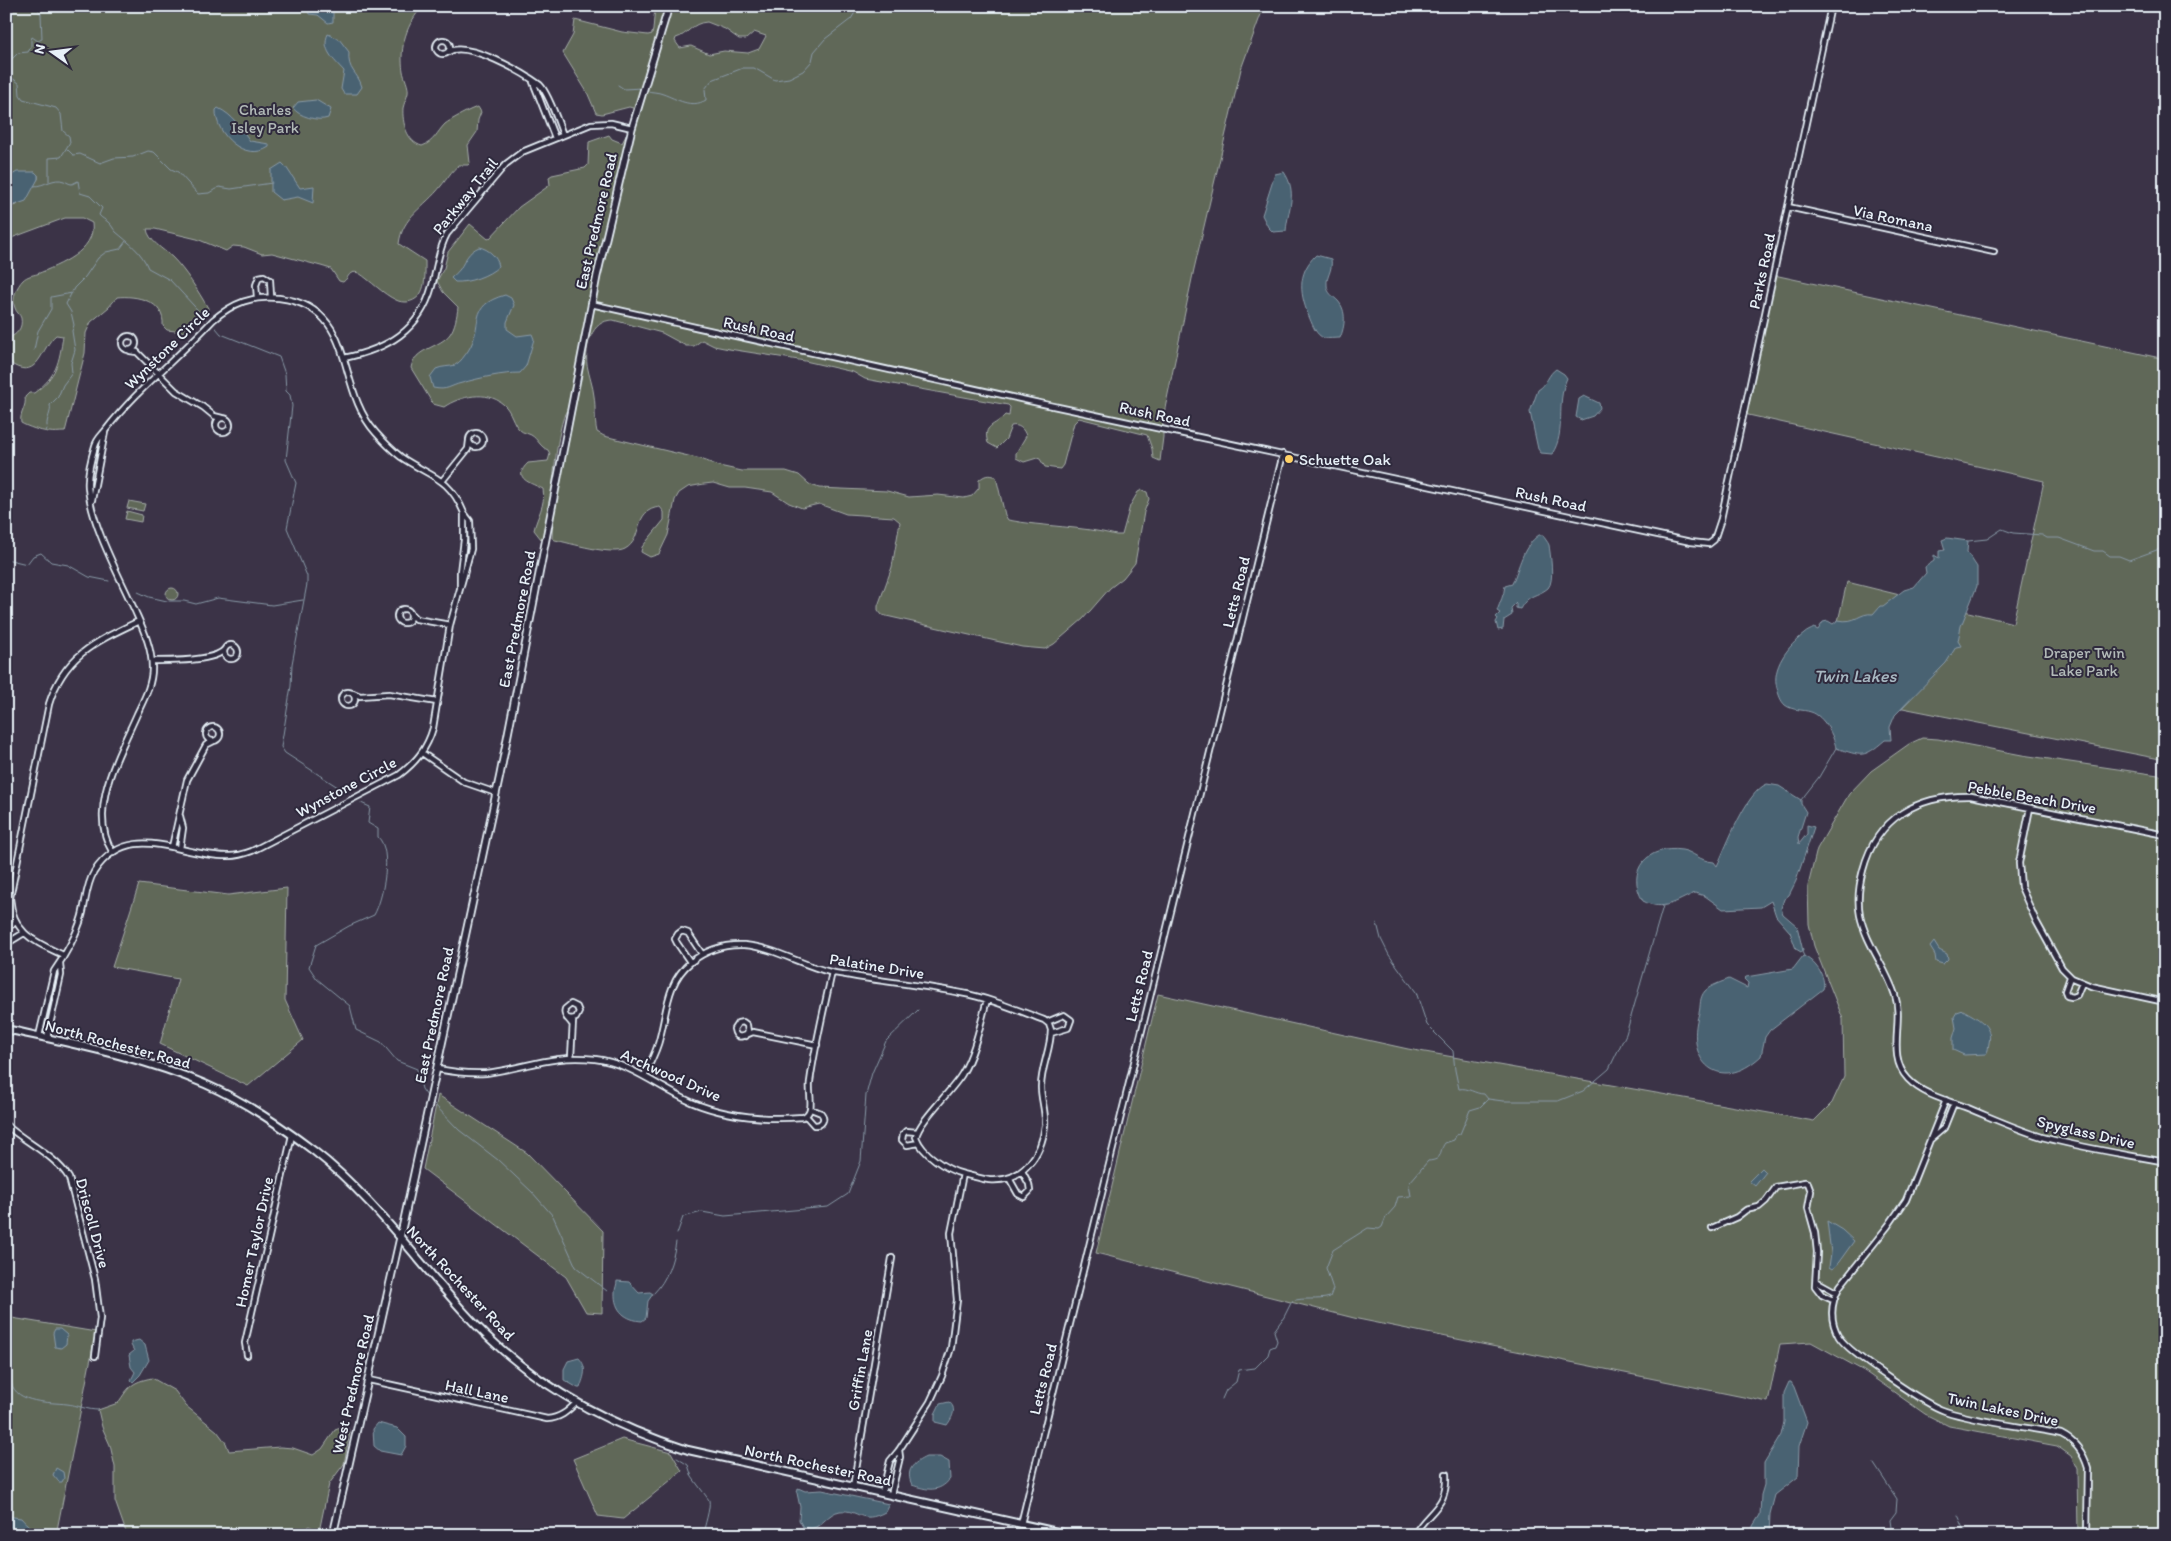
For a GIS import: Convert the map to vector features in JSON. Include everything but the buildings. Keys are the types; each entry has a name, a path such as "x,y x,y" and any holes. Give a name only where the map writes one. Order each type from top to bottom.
{"main road":[{"name":"North Rochester Road","path":"6,1029 128,1058 192,1078 247,1105 314,1151 345,1178 464,1312 497,1345 552,1389 631,1430 688,1450 1071,1535"}],"street":[{"name":"East Predmore Road","path":"400,1239 496,793 591,304 632,128 669,6"},
{"name":"Parks Road","path":"1714,540 1721,519 1830,6"},
{"path":"455,49 439,53 436,44 441,40 446,40 455,49 486,56 514,68 539,85 552,108 563,135"},
{"path":"448,52 450,48 449,43"},
{"path":"533,82 554,138"},
{"path":"544,112 552,108"},
{"name":"Parkway Trail","path":"344,358 363,354 389,343 408,328 418,316 429,295 441,244 447,234 506,164 522,152 554,138 597,123 611,123 632,128"},
{"name":"Via Romana","path":"1788,207 1994,252"},
{"path":"257,297 256,282 259,277 264,276 270,280 270,297"},
{"name":"Wynstone Circle","path":"39,1036 52,977 81,917 91,878 97,868 114,853 138,844 152,843 230,856 252,851 409,767 422,753 431,736 450,626 460,586 466,573 472,541 470,521 457,498 443,480 400,456 375,433 360,409 352,391 344,358 332,327 322,317 297,302 270,297 257,297 244,300 220,314 118,414 96,442 89,472 88,489 98,529 149,644 152,661 147,693 114,766 107,792 103,821 106,838 114,853"},
{"name":"Rush Road","path":"591,304 1039,403 1691,542 1709,544 1714,540"},
{"path":"138,352 122,346 124,338 129,336 133,338 138,352 176,391 203,406 214,416 229,422 230,427 227,431 218,431 214,416"},
{"path":"130,350 136,344"},
{"path":"216,424 222,418"},
{"name":"Wynstone Circle","path":"92,502 105,431"},
{"path":"443,480 468,449 473,433 477,432 482,435 483,442 476,447 468,449"},
{"path":"469,441 476,447"},
{"name":"Letts Road","path":"1021,1524 1283,454"},
{"name":"Wynstone Circle","path":"460,586 464,513"},
{"path":"416,619 409,622 400,622 397,614 400,610 404,609 416,619 450,626"},
{"path":"409,622 410,613"},
{"path":"63,955 24,933 16,922 11,907 11,887 53,690 61,675 83,651 100,639 139,621"},
{"path":"152,661 191,660 219,654 233,645 239,652 236,658 231,660 219,654"},
{"path":"225,649 226,658"},
{"path":"360,696 355,702 347,706 341,700 344,693 348,692 360,696 389,694 437,702"},
{"path":"353,693 355,702"},
{"path":"172,847 186,780 206,744 208,728 212,726 217,728 219,736 214,741 206,744"},
{"path":"206,737 214,741"},
{"path":"422,753 464,782 496,793"},
{"name":"Pebble Beach Drive","path":"1946,1100 1921,1089 1907,1078 1901,1069 1897,1056 1898,1008 1896,995 1868,940 1860,915 1858,895 1871,846 1892,821 1907,809 1927,800 1954,796 1971,796 2165,835"},
{"path":"2030,808 2019,863 2020,887 2053,954 2070,977 2082,983 2165,1002"},
{"path":"180,816 183,828 180,849"},
{"path":"6,928 16,922"},
{"path":"690,962 675,940 682,931 688,933 702,954"},
{"path":"6,944 24,933"},
{"name":"Palatine Drive","path":"644,1076 660,1039 670,992 678,977 690,962 702,954 721,947 744,945 756,947 832,972 935,988 987,1000 1047,1022 1064,1015 1071,1020 1068,1028 1051,1034"},
{"name":"Wynstone Circle","path":"47,1038 61,974 60,963"},
{"name":"Archwood Drive","path":"437,1069 459,1073 485,1073 549,1059 571,1057 616,1063 692,1102 726,1113 766,1119 806,1116 814,1126 819,1125 823,1122 823,1117 821,1112 811,1109 810,1082 832,972"},
{"path":"2070,977 2065,992 2067,996 2072,997 2077,994 2082,983"},
{"path":"987,1000 966,1068 917,1132 916,1137 919,1143 940,1164 963,1174 988,1180 1009,1178 1022,1171 1035,1157 1043,1136 1045,1117 1042,1079 1051,1034 1047,1022"},
{"path":"571,1057 572,1024 579,1014 578,1009 571,1004 565,1009 564,1014 572,1024"},
{"path":"567,1018 576,1018"},
{"path":"753,1032 739,1037 735,1034 734,1029 736,1024 740,1022 745,1023 753,1032 817,1045"},
{"path":"746,1036 748,1027"},
{"name":"Spyglass Drive","path":"1946,1100 2045,1138 2165,1162"},
{"name":"Twin Lakes Drive","path":"1946,1100 1910,1192 1899,1211 1836,1292 1833,1300 1832,1318 1836,1332 1843,1343 1927,1403 1952,1413 2061,1434 2072,1441 2085,1459 2088,1468 2088,1535"},
{"name":"Twin Lakes Drive","path":"1930,1140 1944,1128 1954,1103"},
{"path":"806,1116 811,1109"},
{"name":"Driscoll Drive","path":"6,1125 62,1167 69,1178 95,1279 100,1318 95,1356"},
{"path":"917,1132 906,1131 903,1134 902,1140 907,1145 919,1143"},
{"name":"Homer Taylor Drive","path":"247,1355 245,1343 292,1135"},
{"path":"1009,1178 1018,1194 1024,1197 1030,1191 1029,1184 1022,1171"},
{"path":"882,1493 890,1462 934,1395 951,1348 957,1300 951,1234 963,1174"},
{"path":"1712,1228 1737,1217 1746,1210 1759,1207 1776,1187 1808,1183 1811,1191 1808,1208 1816,1241 1817,1290 1824,1297 1833,1300"},
{"name":"West Predmore Road","path":"333,1535 400,1239"},
{"name":"Griffin Lane","path":"853,1487 892,1258"},
{"path":"1816,1281 1836,1292"},
{"name":"Hall Lane","path":"369,1380 547,1419 555,1419 576,1403"},
{"path":"891,1495 900,1457 899,1450"},
{"path":"1414,1535 1438,1508 1443,1499 1446,1474"}],"green space":[{"name":"Charles Isley Park","path":"6,6 423,6 413,20 403,44 402,62 408,90 403,108 406,131 417,144 422,146 430,142 445,124 451,120 478,107 481,112 477,132 468,145 470,163 468,165 459,165 454,170 435,193 409,219 401,234 399,244 425,261 424,286 418,297 407,302 400,302 386,294 359,273 351,273 343,282 339,281 331,269 321,266 272,253 262,254 244,247 233,246 226,251 197,239 155,229 147,229 153,241 172,257 187,275 208,308 207,313 202,318 191,318 184,332 167,330 163,326 162,317 155,305 133,297 117,297 109,307 91,322 86,333 85,353 65,432 34,429 21,423 25,397 42,387 52,375 60,354 63,336 56,335 39,360 29,368 22,369 13,365 8,359 6,349 8,338 17,333 21,325 20,315 14,304 15,293 25,279 65,261 82,249 92,233 92,223 82,218 65,218 6,240 6,208 17,205 38,179 38,175 35,172 6,181"},
{"path":"655,6 1264,6 1241,69 1194,269 1163,418 1160,461 1153,458 1147,435 1079,418 1074,423 1063,465 1060,469 1045,467 1040,459 1037,458 1024,462 1016,458 1016,453 1026,436 1019,426 1011,426 1006,439 997,448 988,443 988,429 1005,415 1009,416 1010,407 1008,405 865,379 853,372 805,361 714,346 702,340 694,346 686,346 662,333 613,320 599,324 591,336 587,350 587,365 595,400 597,432 604,436 701,459 719,466 742,471 786,471 799,475 809,484 819,488 887,491 909,497 938,495 964,498 972,496 979,488 979,480 989,475 996,477 1005,515 1008,520 1116,535 1122,535 1130,506 1138,492 1142,490 1147,492 1149,499 1144,512 1135,563 1083,619 1054,644 1045,649 1022,647 882,615 878,610 878,606 892,567 900,522 894,517 846,514 819,504 802,508 789,503 772,492 730,488 713,483 688,487 679,493 675,500 668,535 659,554 650,557 641,552 642,547 664,520 664,512 660,507 645,513 635,539 625,549 619,551 601,550 555,540 552,538 555,506 573,409 568,408 560,430 549,508 545,530 541,539 534,530 542,505 543,489 525,480 522,477 522,473 523,468 528,463 548,461 550,454 548,450 531,435 522,432 515,424 506,407 497,400 489,397 474,396 458,400 444,407 433,404 411,368 417,356 446,339 454,325 458,307 443,292 437,281 444,268 448,252 470,224 488,239 519,207 550,185 549,177 585,168 588,165 589,142 609,135 612,139 622,143 629,130 633,108 629,107 602,114 596,113 587,92 563,53 573,35 575,20 622,32 648,35 652,34","holes":["707,22 725,29 739,39 746,39 754,32 766,36 759,49 748,53 724,51 709,54 691,46 680,48 675,41 676,38 697,24"]},
{"name":"Draper Twin Lake Park","path":"1774,275 2165,359 2165,760 1822,692 1847,582 2013,623 2044,481 1744,414"},
{"path":"129,501 145,504 143,511 127,508"},
{"path":"127,511 142,515 141,522 125,519"},
{"path":"172,588 178,594 172,600 166,594"},
{"path":"1922,738 2165,776 2165,1535 2078,1535 2077,1469 2071,1456 2057,1446 1949,1426 1925,1414 1864,1371 1811,1342 1780,1344 1768,1402 1358,1319 1096,1253 1158,994 1408,1049 1814,1121 1832,1103 1844,1077 1843,1019 1814,946 1809,924 1808,886 1817,849 1849,794 1871,771 1909,744"},
{"path":"139,884 228,895 287,888 285,1000 303,1040 248,1086 160,1044 178,979 112,967"},
{"path":"438,1095 527,1153 603,1231 602,1313 586,1312 566,1277 423,1169"},
{"path":"6,1317 96,1332 56,1535 6,1535"},
{"path":"152,1378 175,1391 186,1406 217,1431 226,1443 229,1451 280,1447 293,1448 313,1455 322,1449 335,1430 346,1426 350,1432 344,1464 329,1484 320,1527 315,1529 309,1526 302,1535 127,1535 115,1501 115,1467 98,1410 118,1403 135,1383"},
{"path":"622,1439 671,1452 682,1471 623,1519 598,1516 573,1459"}],"water":[{"path":"309,7 330,7 333,11 333,22 328,23 318,15 309,14"},
{"path":"328,34 339,39 349,52 351,67 362,87 357,94 344,94 341,89 344,71 327,49 326,39"},
{"path":"316,100 331,109 328,118 309,117 299,114 293,108 298,102"},
{"path":"218,108 232,118 250,141 269,144 269,147 260,151 250,151 241,149 233,144 220,128 216,110"},
{"path":"282,163 300,188 314,186 313,203 298,197 281,200 271,192 271,170"},
{"path":"17,172 35,172 38,175 38,179 26,201 6,208 6,181 10,180 12,175"},
{"path":"1284,172 1291,194 1286,231 1273,232 1262,215 1275,174"},
{"path":"479,247 492,254 499,266 490,273 478,278 455,282 451,278 470,254"},
{"path":"1316,255 1331,259 1327,288 1343,309 1344,324 1340,338 1326,338 1319,335 1312,324 1304,302 1302,286 1305,270"},
{"path":"505,295 511,298 514,305 507,322 507,329 517,336 532,334 534,339 526,366 520,373 483,378 445,389 433,388 430,377 436,369 455,365 461,361 468,351 473,341 481,310 493,299"},
{"path":"1556,369 1567,378 1562,398 1559,436 1552,454 1541,453 1538,449 1530,412 1538,390"},
{"path":"1584,396 1599,403 1600,408 1593,416 1581,420 1576,417 1579,399"},
{"path":"1539,535 1543,535 1549,545 1552,567 1550,584 1544,591 1527,600 1520,609 1516,608 1516,603 1511,608 1512,615 1504,620 1503,629 1498,630 1496,622 1498,619 1496,617 1500,613 1497,611 1505,586 1512,584 1525,551"},
{"name":"Twin Lakes","path":"1947,538 1968,541 1967,552 1977,567 1977,586 1961,626 1958,641 1961,646 1956,647 1946,663 1895,715 1890,727 1891,740 1885,740 1872,750 1862,754 1836,748 1831,732 1816,714 1788,707 1782,701 1778,693 1776,673 1782,658 1798,639 1814,628 1818,630 1823,622 1828,621 1833,624 1838,620 1844,621 1873,614 1880,606 1883,606 1904,590 1914,587 1926,573 1925,567 1934,561 1934,555 1939,558 1939,551 1945,550 1942,540"},
{"path":"1767,784 1779,786 1801,800 1801,804 1806,812 1798,837 1799,844 1807,834 1807,825 1814,827 1796,881 1789,895 1784,899 1781,908 1783,914 1797,926 1803,951 1801,952 1796,949 1790,932 1776,916 1771,901 1761,907 1723,909 1705,896 1695,893 1676,902 1657,906 1643,901 1638,890 1638,870 1650,856 1659,852 1670,849 1682,850 1704,860 1714,862 1717,866 1745,808 1759,789"},
{"path":"1934,942 1939,950 1947,954 1948,959 1943,964 1936,962 1935,955 1930,947"},
{"path":"1803,956 1811,961 1819,970 1823,979 1823,989 1770,1030 1765,1037 1761,1056 1746,1067 1731,1072 1719,1072 1709,1067 1701,1058 1696,1045 1696,1030 1701,999 1705,991 1713,985 1729,979 1747,988 1748,983 1744,979 1746,977 1793,969"},
{"path":"1963,1010 1983,1023 1989,1031 1990,1037 1986,1054 1964,1055 1953,1050 1953,1038 1956,1028 1954,1017 1957,1012"},
{"path":"1762,1168 1766,1172 1755,1186 1749,1181"},
{"path":"1827,1221 1842,1230 1854,1241 1832,1269 1829,1267 1831,1253"},
{"path":"617,1281 629,1282 639,1293 650,1292 653,1294 648,1301 646,1318 642,1321 631,1319 619,1309 615,1299"},
{"path":"55,1329 60,1329 67,1335 66,1344 61,1348 55,1347 53,1333"},
{"path":"139,1340 145,1345 149,1360 140,1375 133,1382 131,1380 135,1372 131,1367 129,1355 134,1351 131,1342"},
{"path":"579,1358 584,1365 584,1372 580,1388 578,1388 564,1380 564,1369 568,1361"},
{"path":"1789,1382 1794,1387 1807,1422 1799,1446 1798,1477 1775,1495 1770,1514 1769,1535 1752,1535 1753,1526 1760,1515 1761,1495 1764,1485 1764,1463 1781,1435 1784,1422 1784,1393"},
{"path":"949,1402 953,1410 947,1425 935,1422 935,1414 940,1404"},
{"path":"378,1423 397,1428 406,1437 406,1446 401,1455 380,1451 374,1446 373,1429"},
{"path":"926,1457 940,1457 949,1462 950,1479 942,1487 928,1489 912,1485 909,1475 911,1468"},
{"path":"56,1468 63,1472 64,1478 62,1482 59,1482 53,1475"},
{"path":"798,1488 805,1491 822,1490 889,1504 885,1512 871,1517 846,1511 836,1512 811,1529 803,1527 799,1520"},
{"path":"6,1516 21,1518 30,1526 44,1530 51,1535 6,1535"}],"waterway":[{"path":"6,62 18,53 28,52 31,47 32,37 38,41 42,39 41,14 36,6"},
{"path":"647,91 661,93 695,104 706,100 705,89 712,80 743,68 754,68 775,80 789,78 803,71 812,61 814,52 825,39 851,19 859,6"},
{"path":"6,76 19,83 20,95 23,99 56,108 61,114 63,131 69,136 70,142 61,157 49,158 49,181"},
{"path":"618,85 624,89 642,88"},
{"path":"67,149 73,155 80,154 100,163 114,158 133,157 148,151 154,152 171,169 178,172 198,194 209,193 219,187 231,189 272,183"},
{"path":"34,186 57,180 72,184 78,181 80,193 90,196 102,208 99,215 139,252 148,268 170,280 206,319"},
{"path":"47,426 50,405 58,397 63,385 72,373 71,363 75,350 72,331 74,325 71,312 66,304 74,288 85,277 98,258 106,252 120,249 126,241"},
{"path":"34,350 38,331 51,309 51,297 72,293"},
{"path":"216,328 221,334 279,357 285,374 286,391 290,395 292,406 286,460 296,483 287,528 307,576 307,584 292,664 291,686 281,747 285,753 344,791"},
{"path":"1968,541 1987,539 2002,529 2013,533 2059,538 2094,551 2103,551 2110,556 2119,556 2129,560 2165,547"},
{"path":"6,559 27,564 33,556 41,553 51,562 68,565 89,577 109,581"},
{"path":"138,592 149,597 167,601"},
{"path":"169,601 184,601 196,604 218,598 272,605 303,600"},
{"path":"1801,800 1819,777 1836,748"},
{"path":"361,803 370,807 368,823 378,829 378,837 383,844 385,853 386,864 381,898 374,915 349,926 316,945 309,967 317,979 350,1006 356,1030 381,1042 397,1061 417,1069 422,1089 427,1096"},
{"path":"1377,923 1381,939 1389,955 1416,992 1427,1025 1453,1051 1459,1089 1484,1094 1488,1099 1503,1101 1558,1101 1583,1091 1609,1069 1626,1034 1663,906"},
{"path":"1802,952 1804,956"},
{"path":"677,1234 683,1217 702,1212 725,1216 828,1207 848,1194 861,1161 866,1095 872,1073 886,1041 918,1010"},
{"path":"1222,1399 1226,1390 1236,1382 1239,1370 1255,1368 1268,1355 1270,1348 1275,1346 1277,1341 1274,1331 1292,1301 1330,1297 1333,1289 1326,1268 1333,1250 1368,1228 1379,1229 1382,1227 1386,1217 1395,1207 1398,1197 1411,1196 1410,1182 1428,1161 1439,1157 1445,1143 1454,1140 1456,1135 1460,1134 1470,1110 1480,1107 1488,1099"},
{"path":"433,1103 459,1130 498,1160 532,1192 553,1216 576,1267 607,1291"},
{"path":"654,1293 663,1282 669,1270 676,1242"},
{"path":"6,1340 10,1351 11,1382 19,1394 26,1398 43,1402 98,1410"},
{"path":"677,1458 688,1465 692,1477 709,1500 703,1535"},
{"path":"1874,1464 1897,1499 1896,1512 1890,1520 1892,1535"},
{"path":"1958,1515 1967,1535"}],"place":[{"name":"Schuette Oak","path":"1289,459"}]}
